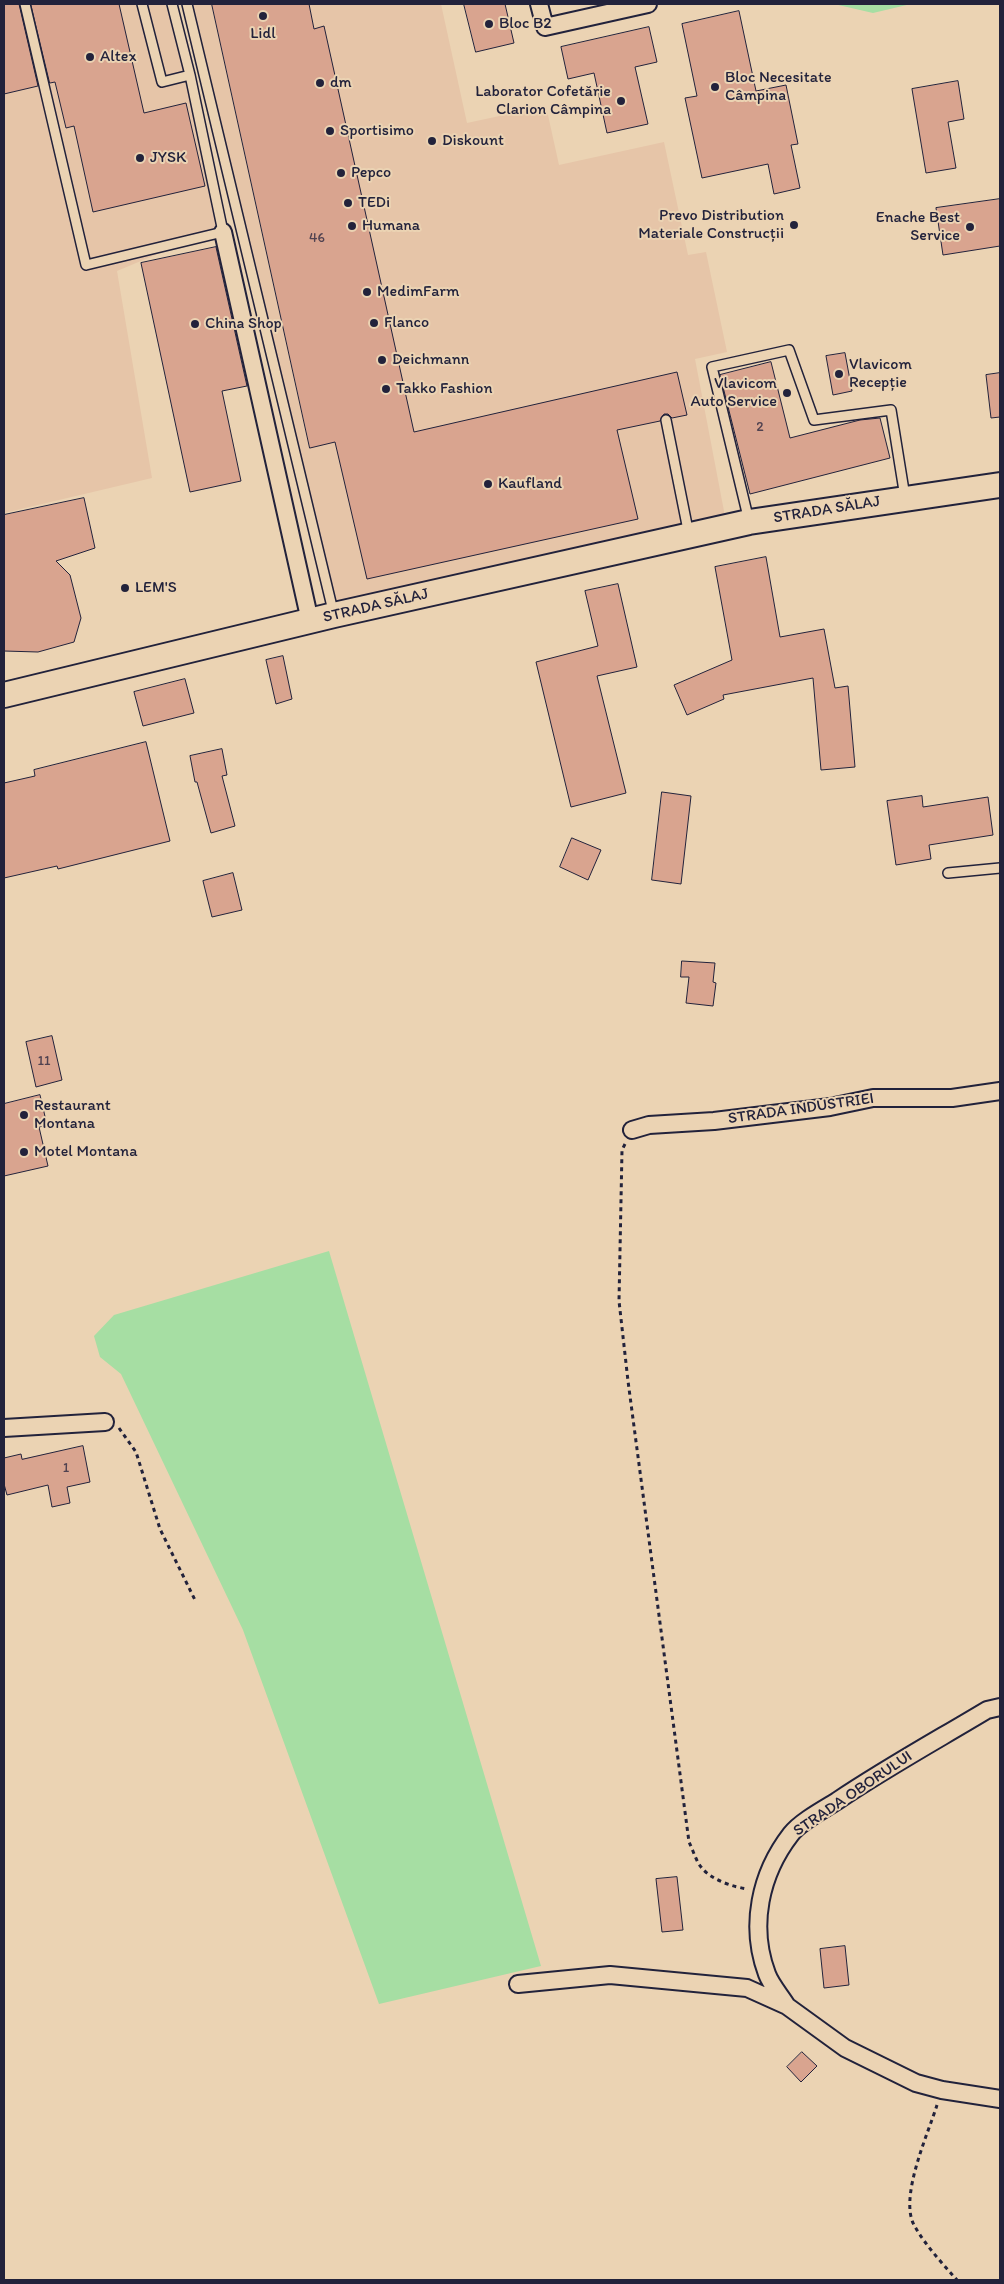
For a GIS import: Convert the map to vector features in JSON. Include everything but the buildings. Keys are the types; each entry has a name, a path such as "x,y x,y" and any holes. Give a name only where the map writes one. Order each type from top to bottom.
{"street":[{"path":"539,4 545,27 648,4"},
{"path":"223,232 310,621"},
{"name":"STRADA SĂLAJ","path":"4,696 334,615 749,522 1000,485"},
{"name":"STRADA INDUSTRIEI","path":"632,1130 649,1125 714,1121 822,1108 873,1098 952,1098 1000,1091"},
{"path":"4,1428 105,1422"},
{"name":"STRADA OBORULUI","path":"788,2006 767,1976 760,1950 758,1909 761,1891 770,1867 792,1833 880,1772 987,1710 1000,1707"},
{"name":"STRADA OBORULUI","path":"518,1984 610,1975 747,1988 788,2006 845,2048 916,2083 942,2090 1000,2099"}],"lane":[{"path":"24,4 86,265 223,232 190,75 172,4"},
{"path":"142,4 162,82 190,75"},
{"path":"187,4 334,615"},
{"path":"749,522 712,367 789,350 814,420 891,410 905,498"},
{"path":"666,420 689,535"},
{"path":"948,873 1000,868"}],"path":[{"path":"632,1130 622,1150 619,1301 689,1842 702,1868 707,1872 736,1887 761,1891"},
{"path":"105,1422 119,1427 136,1452 160,1530 196,1602"},
{"path":"942,2090 910,2189 913,2223 936,2256 957,2280"}],"shaded area":[{"path":"4,4 170,4 217,229 117,271 152,478 4,513"},
{"path":"183,4 441,4 467,123 546,106 559,165 664,142 688,255 706,252 727,352 695,359 727,527 334,615"}],"green space":[{"path":"834,4 911,4 873,13"},
{"path":"329,1251 541,1966 379,2004 243,1630 121,1374 100,1357 94,1336 114,1315"}],"place":[{"name":"Lidl","path":"263,16"},
{"name":"Bloc B2","path":"489,24"},
{"name":"Altex","path":"90,57"},
{"name":"dm","path":"320,83"},
{"name":"Bloc Necesitate Câmpina","path":"715,87"},
{"name":"Laborator Cofetărie Clarion Câmpina","path":"621,101"},
{"name":"Sportisimo","path":"330,131"},
{"name":"Diskount","path":"432,141"},
{"name":"JYSK","path":"140,158"},
{"name":"Pepco","path":"341,173"},
{"name":"TEDi","path":"348,203"},
{"name":"Prevo Distribution Materiale Construcții","path":"794,225"},
{"name":"Humana","path":"352,226"},
{"name":"Enache Best Service","path":"970,227"},
{"name":"MedimFarm","path":"367,292"},
{"name":"Flanco","path":"374,323"},
{"name":"China Shop","path":"195,324"},
{"name":"Deichmann","path":"382,360"},
{"name":"Vlavicom Recepție","path":"839,374"},
{"name":"Takko Fashion","path":"386,389"},
{"name":"Vlavicom Auto Service","path":"787,393"},
{"name":"Kaufland","path":"488,484"},
{"name":"LEM'S","path":"125,588"},
{"name":"Restaurant Montana","path":"24,1115"},
{"name":"Motel Montana","path":"24,1152"}]}
